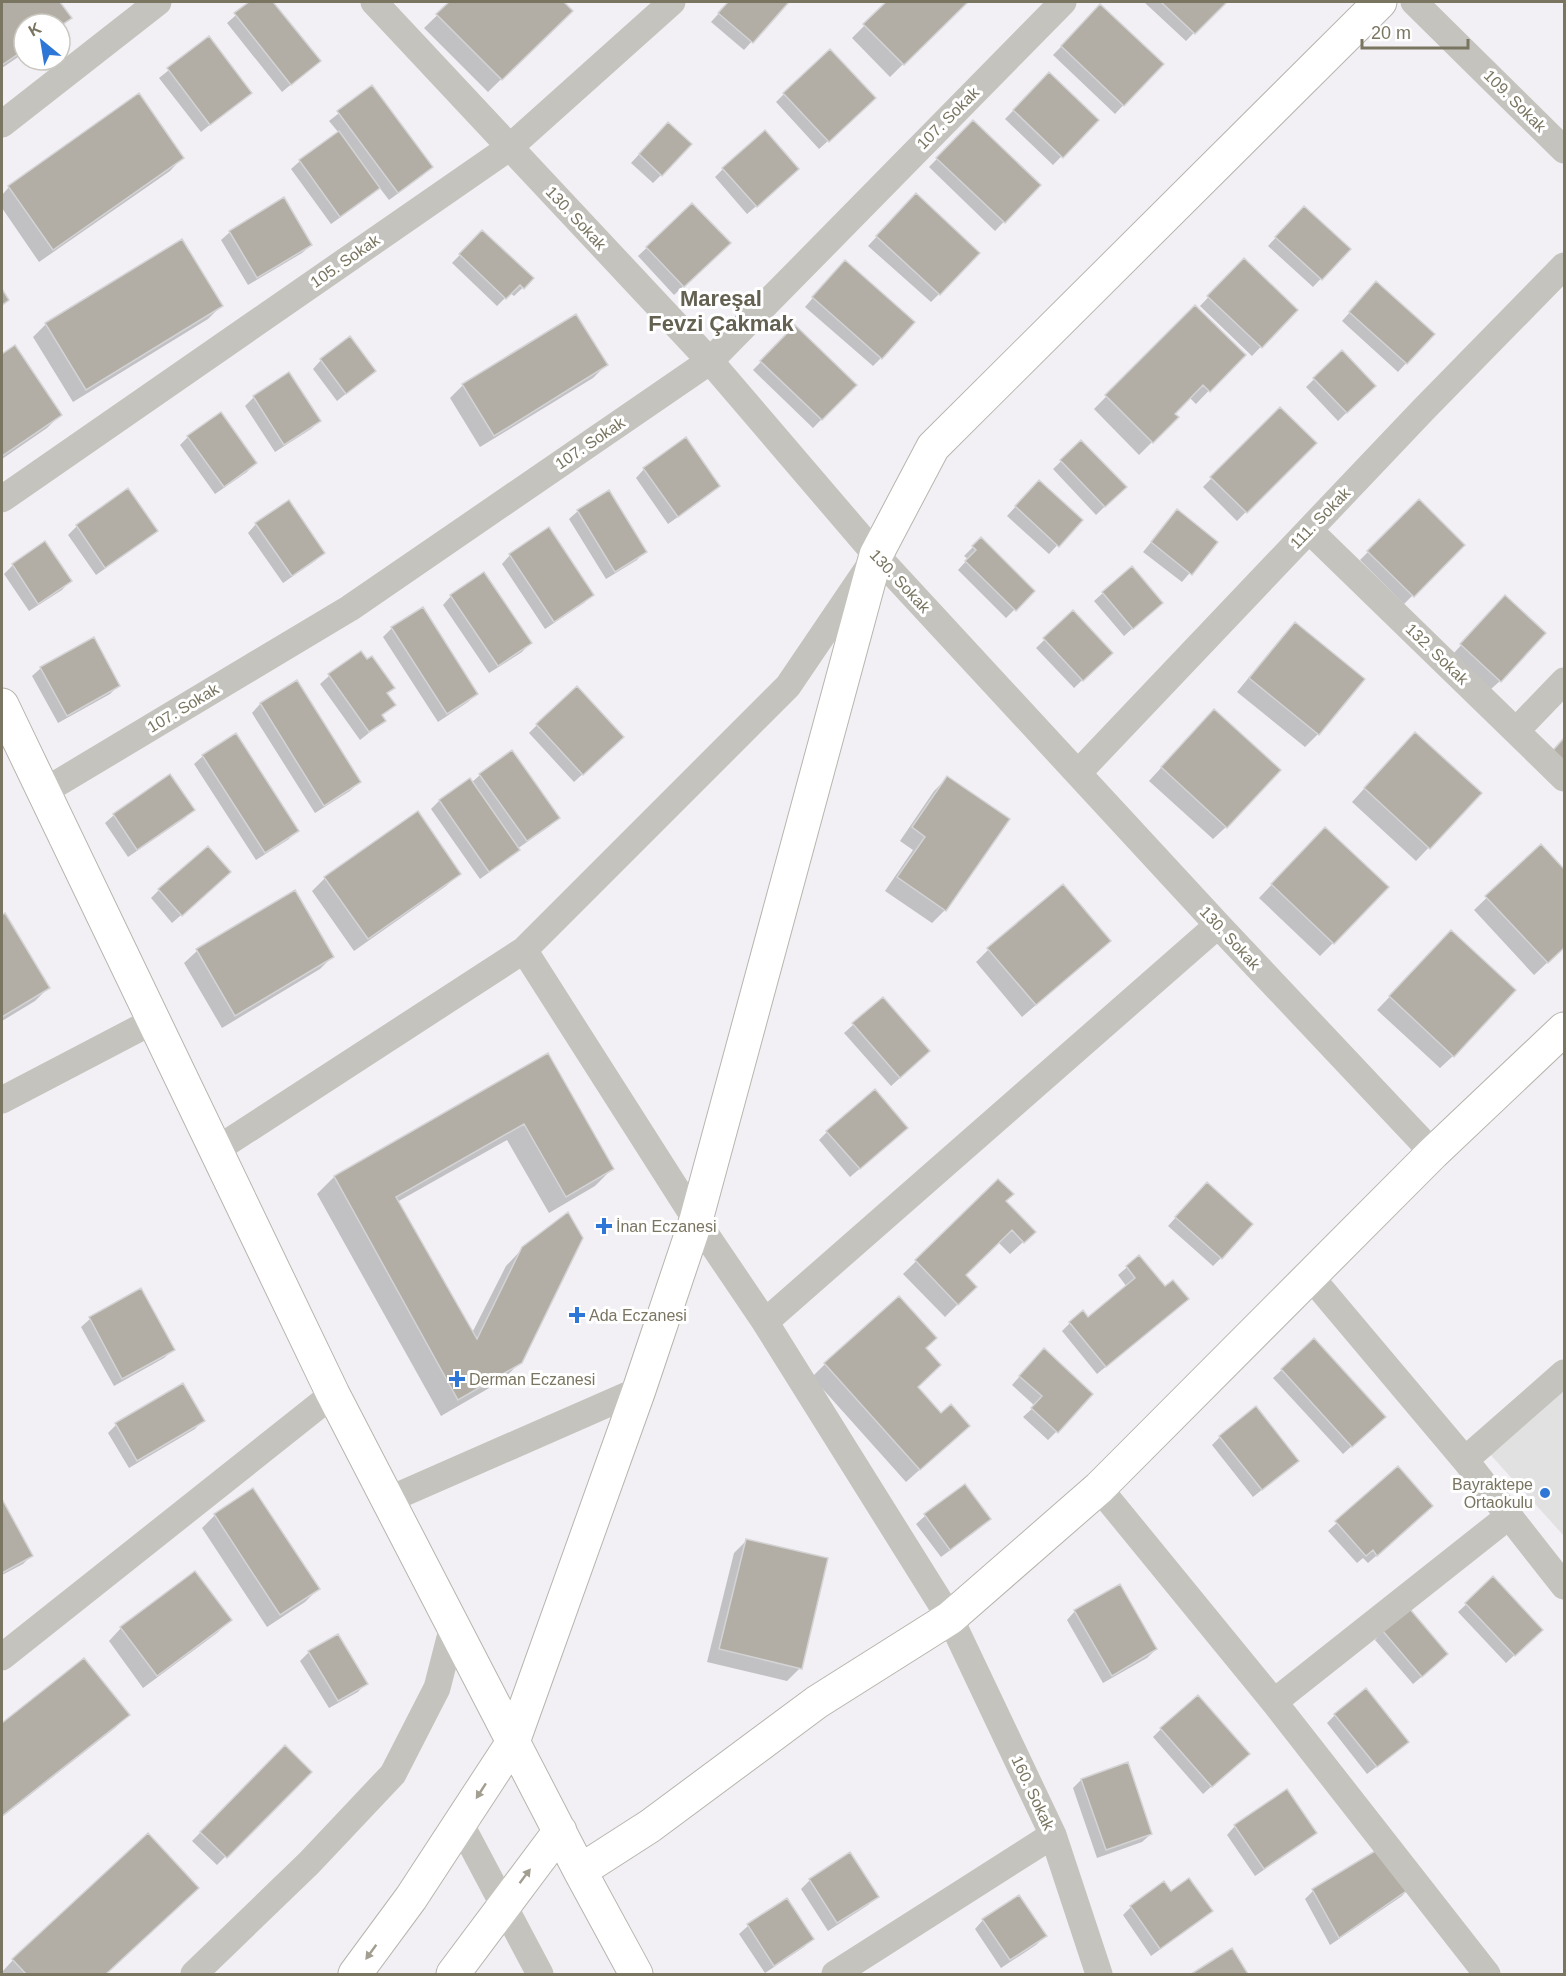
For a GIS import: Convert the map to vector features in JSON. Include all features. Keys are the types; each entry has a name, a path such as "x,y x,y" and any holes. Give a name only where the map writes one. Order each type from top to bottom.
{"street":[{"path":"2,124 158,2"},
{"name":"130. Sokak","path":"374,2 710,361 876,555 1218,925 1433,1153"},
{"name":"105. Sokak","path":"2,499 510,147 672,2"},
{"name":"107. Sokak","path":"43,792 350,608 710,361 1063,2"},
{"path":"216,1150 524,950 788,686 876,555 933,447 1380,2"},
{"name":"109. Sokak","path":"1414,2 1564,150"},
{"name":"111. Sokak","path":"1078,773 1423,410 1564,266"},
{"name":"132. Sokak","path":"1309,530 1564,778"},
{"path":"355,1974 411,1898 513,1742 639,1390 696,1220 876,555"},
{"path":"1516,731 1564,681"},
{"path":"2,705 333,1394 580,1871 636,1974"},
{"path":"765,1322 1218,925"},
{"name":"160. Sokak","path":"524,950 696,1220 765,1322 950,1618 1053,1835 1099,1974"},
{"path":"2,1100 153,1021"},
{"path":"580,1871 650,1826 817,1702 950,1618 1099,1488 1433,1153 1564,1029"},
{"path":"1310,1276 1465,1460 1564,1586"},
{"path":"1465,1460 1564,1373"},
{"path":"387,1500 639,1390"},
{"path":"2,1657 333,1394"},
{"path":"1099,1488 1274,1702 1486,1974"},
{"path":"1274,1702 1509,1516"},
{"path":"194,1974 309,1863 393,1774 437,1688 453,1626"},
{"path":"460,1823 540,1974"},
{"path":"453,1974 503,1904 560,1831"},
{"path":"835,1974 1053,1835"}],"shaded area":[{"name":"Bayraktepe Ortaokulu","path":"1564,1382 1564,1536 1487,1451"}],"building":[{"path":"2,2 60,2 68,12 12,12 12,58 2,65"},
{"path":"249,2 273,2 321,61 291,85 234,13"},
{"path":"449,2 564,2 573,11 502,80 436,14"},
{"path":"728,2 789,2 753,43 718,13"},
{"path":"886,2 968,2 904,65 863,24"},
{"path":"1161,2 1227,2 1195,34"},
{"path":"1100,4 1164,64 1124,106 1061,46"},
{"path":"209,36 252,93 210,125 167,68"},
{"path":"830,49 876,98 829,142 783,93"},
{"path":"1049,72 1099,120 1063,158 1013,110"},
{"path":"372,85 433,167 398,193 337,111"},
{"path":"139,93 184,158 53,250 8,186"},
{"path":"973,120 1041,185 1005,223 936,158"},
{"path":"668,122 692,144 662,176 639,154"},
{"path":"765,130 799,169 757,207 722,168"},
{"path":"339,131 380,188 340,217 299,160"},
{"path":"916,193 980,253 940,295 876,236"},
{"path":"284,197 312,245 257,278 229,231"},
{"path":"692,203 731,243 684,287 646,247"},
{"path":"1304,206 1351,249 1322,280 1275,237"},
{"path":"482,230 534,278 524,289 520,285 506,299 459,254"},
{"path":"182,239 223,306 86,390 45,323"},
{"path":"1244,258 1298,310 1262,348 1207,296"},
{"path":"845,260 915,322 882,359 812,297"},
{"path":"1376,281 1435,334 1407,364 1349,312"},
{"path":"2,289 9,300 2,305"},
{"path":"1195,305 1246,355 1210,392 1203,385 1175,414 1179,417 1153,443 1105,395"},
{"path":"576,314 608,365 494,436 462,384"},
{"path":"795,325 857,385 822,420 760,361"},
{"path":"350,336 376,371 346,394 320,359"},
{"path":"15,345 62,415 2,456 2,354"},
{"path":"1342,350 1376,386 1347,413 1313,378"},
{"path":"289,372 321,421 284,445 253,396"},
{"path":"1280,407 1317,443 1247,513 1210,477"},
{"path":"221,412 257,463 224,487 187,436"},
{"path":"686,437 720,486 678,517 643,468"},
{"path":"1081,440 1127,487 1105,507 1060,460"},
{"path":"1039,480 1083,520 1059,547 1015,506"},
{"path":"128,488 158,531 105,568 76,525"},
{"path":"609,490 647,552 615,572 577,510"},
{"path":"1419,499 1465,545 1414,597 1367,551"},
{"path":"289,500 325,553 292,576 255,523"},
{"path":"1177,509 1218,542 1192,575 1151,542"},
{"path":"549,527 594,595 554,622 509,554"},
{"path":"981,537 1035,591 1016,611 965,561 976,550 972,546"},
{"path":"45,541 72,581 38,604 12,564"},
{"path":"1132,566 1163,603 1133,629 1102,592"},
{"path":"484,572 532,643 498,666 450,595"},
{"path":"1505,595 1546,633 1501,682 1460,644"},
{"path":"423,607 478,694 447,714 391,627"},
{"path":"1073,610 1113,653 1083,681 1043,638"},
{"path":"1295,622 1365,679 1319,735 1249,678"},
{"path":"94,637 120,686 67,716 40,667"},
{"path":"361,651 367,659 372,656 395,688 387,693 396,705 382,715 386,721 369,732 328,674"},
{"path":"297,680 361,782 324,806 260,703"},
{"path":"577,686 624,737 583,775 536,724"},
{"path":"1214,709 1281,770 1227,828 1161,767"},
{"path":"1415,732 1482,793 1430,849 1364,788"},
{"path":"236,733 299,831 265,853 202,755"},
{"path":"1564,738 1564,775 1546,758"},
{"path":"512,750 560,818 527,841 479,774"},
{"path":"170,774 195,810 137,850 113,814"},
{"path":"947,776 1010,819 946,911 897,877 925,837 912,827"},
{"path":"470,778 520,850 489,872 439,800"},
{"path":"418,811 461,874 368,939 324,877"},
{"path":"1325,827 1389,887 1334,944 1271,884"},
{"path":"1541,844 1564,869 1564,948 1548,963 1485,896"},
{"path":"208,846 231,872 182,916 158,889"},
{"path":"1063,884 1111,941 1036,1005 987,948"},
{"path":"295,890 334,957 235,1016 196,949"},
{"path":"5,913 50,988 2,1017 2,915"},
{"path":"1451,930 1516,990 1454,1057 1389,996"},
{"path":"883,997 930,1051 900,1078 852,1023"},
{"path":"548,1053 614,1169 566,1197 524,1124 396,1197 477,1339 522,1247 568,1212 583,1238 522,1363 458,1400 334,1176"},
{"path":"875,1089 908,1128 860,1169 826,1131"},
{"path":"998,1179 1014,1194 1006,1201 1036,1232 1024,1243 1012,1230 966,1275 977,1287 958,1305 915,1260"},
{"path":"1207,1182 1253,1224 1222,1259 1175,1217"},
{"path":"1139,1255 1165,1286 1173,1280 1189,1299 1106,1367 1069,1322 1083,1310 1088,1317 1135,1278 1126,1266"},
{"path":"141,1288 175,1350 122,1379 89,1317"},
{"path":"899,1296 937,1338 926,1348 941,1365 918,1387 941,1413 951,1404 970,1426 920,1470 824,1363"},
{"path":"1314,1338 1386,1417 1352,1447 1281,1369"},
{"path":"1044,1348 1093,1394 1058,1433 1031,1408 1042,1396 1019,1376"},
{"path":"183,1383 205,1421 137,1461 115,1423"},
{"path":"1256,1406 1299,1461 1262,1490 1219,1436"},
{"path":"1398,1466 1433,1506 1377,1556 1373,1550 1366,1556 1335,1521"},
{"path":"965,1484 991,1519 950,1550 924,1514"},
{"path":"253,1488 320,1589 280,1615 214,1514"},
{"path":"2,1499 33,1556 2,1573"},
{"path":"746,1539 828,1558 802,1669 719,1649"},
{"path":"195,1571 232,1620 157,1676 120,1627"},
{"path":"1493,1576 1543,1630 1515,1656 1465,1603"},
{"path":"1120,1584 1157,1649 1112,1676 1074,1610"},
{"path":"1409,1608 1448,1654 1422,1677 1382,1630"},
{"path":"338,1634 368,1684 338,1701 308,1651"},
{"path":"84,1658 130,1715 2,1816 2,1723"},
{"path":"1366,1688 1409,1742 1377,1767 1334,1714"},
{"path":"1198,1695 1250,1754 1212,1787 1160,1728"},
{"path":"285,1745 312,1772 227,1858 200,1832"},
{"path":"1128,1762 1152,1834 1106,1850 1081,1779"},
{"path":"1287,1789 1317,1833 1264,1869 1234,1825"},
{"path":"148,1833 199,1888 106,1974 26,1974 12,1959"},
{"path":"1385,1845 1412,1887 1339,1938 1312,1889"},
{"path":"850,1852 879,1897 837,1923 809,1879"},
{"path":"1189,1878 1213,1911 1160,1949 1130,1906 1164,1881 1171,1891"},
{"path":"1019,1895 1047,1936 1010,1960 982,1919"},
{"path":"787,1898 814,1939 774,1966 747,1924"},
{"path":"1232,1948 1248,1974 1191,1974"}],"place":[{"name":"İnan Eczanesi","path":"604,1226"},
{"name":"Ada Eczanesi","path":"577,1315"},
{"name":"Derman Eczanesi","path":"457,1379"},
{"name":"Bayraktepe Ortaokulu","path":"1545,1493"}],"district":[{"name":"Mareşal Fevzi Çakmak","path":"721,310"}]}
